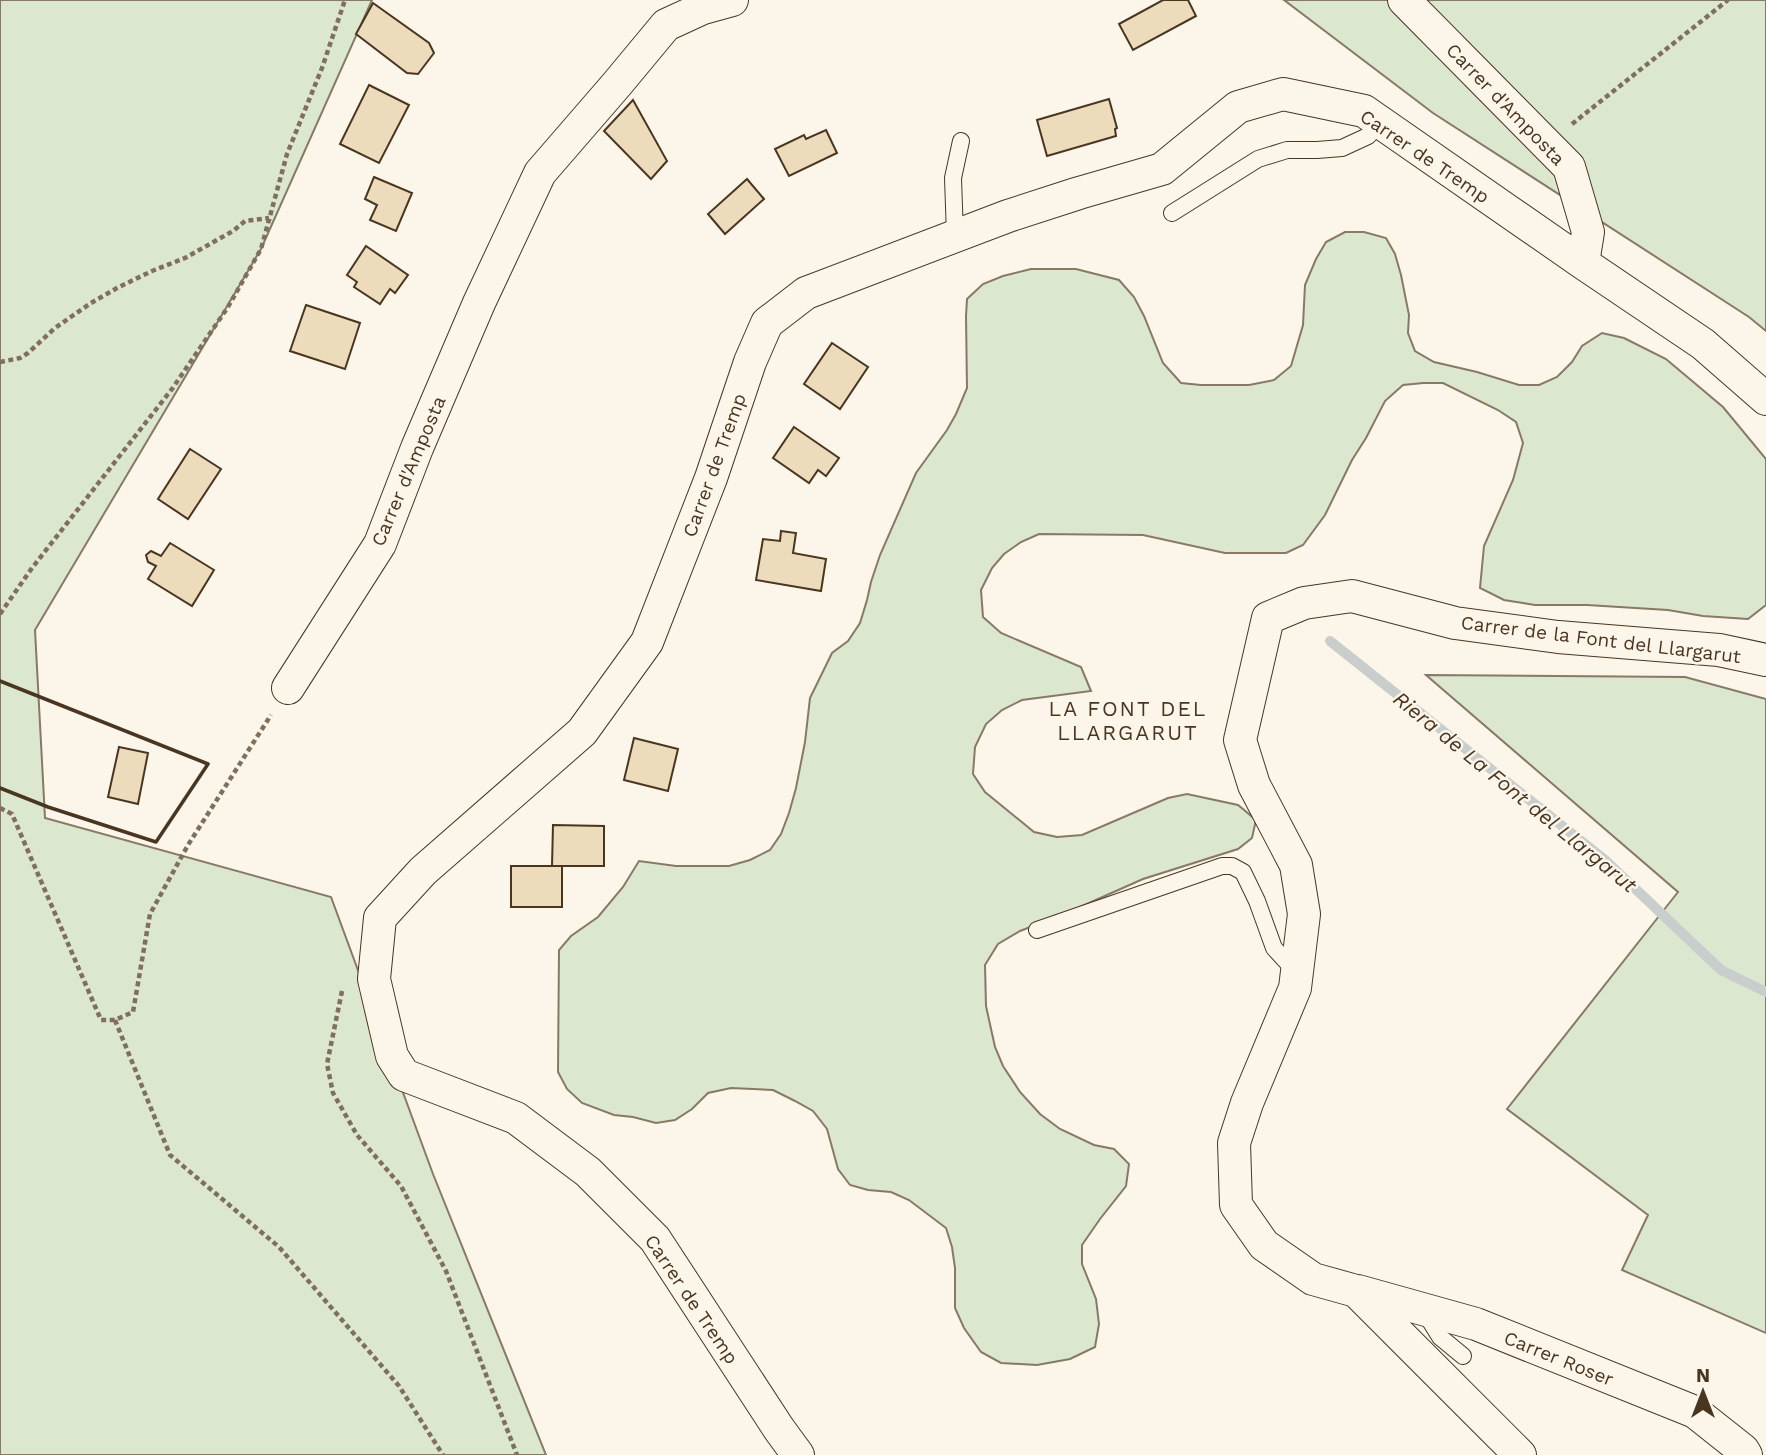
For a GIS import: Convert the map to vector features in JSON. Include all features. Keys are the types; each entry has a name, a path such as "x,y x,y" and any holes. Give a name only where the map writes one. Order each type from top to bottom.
{"street":[{"name":"Carrer d'Amposta","path":"288,688 380,544 417,448 474,315 540,173 617,84 671,12 703,8 732,0"},
{"name":"Carrer d'Amposta","path":"1404,0 1569,167 1588,232 1583,263"},
{"name":"Carrer de Tremp","path":"798,1455 655,1239 589,1171 516,1118 404,1075 392,1056 374,979 380,918 423,871 582,732 647,642 711,478 750,362 768,323 806,293 955,236 1162,169 1238,107 1283,93 1364,111 1703,344 1766,399"},
{"name":"Carrer de la Font del Llargarut","path":"1520,1455 1356,1291 1313,1279 1264,1245 1236,1205 1234,1143 1247,1103 1295,988 1304,914 1296,864 1254,785 1240,740 1268,618 1304,603 1352,596 1455,623 1558,636 1718,650 1766,660"},
{"name":"Carrer Roser","path":"1356,1291 1476,1324 1695,1412 1746,1455"}],"lane":[{"path":"1172,213 1258,159 1287,150 1342,148 1368,136 1381,122"},
{"path":"955,236 953,178 961,141"},
{"path":"1037,930 1222,866 1232,866 1243,872 1274,948 1297,973"},
{"path":"1423,1310 1440,1336 1463,1356"}],"path":[{"path":"0,614 32,568 172,388 221,317 261,249 287,154 322,68 345,0"},
{"path":"1546,145 1728,0"},
{"path":"0,362 28,353 55,328 117,288 185,258 233,231 245,221 269,218"},
{"path":"0,808 12,814 101,1020 115,1020 133,1012 150,914 188,845 288,688"},
{"path":"342,988 327,1064 333,1093 357,1135 401,1186 446,1271 517,1455"},
{"path":"115,1020 170,1155 279,1247 399,1386 443,1455"}],"green space":[{"path":"0,0 372,0 261,249 35,630 45,818 331,897 433,1174 546,1455 0,1455"},
{"path":"1284,0 1766,0 1766,331 1749,317 1433,113"},
{"path":"1345,232 1364,232 1386,238 1395,254 1401,275 1409,315 1408,333 1415,351 1434,362 1519,385 1539,385 1557,377 1572,362 1582,346 1602,333 1624,338 1666,359 1723,407 1766,459 1766,605 1748,619 1668,610 1535,605 1504,600 1480,588 1484,546 1513,480 1523,443 1516,422 1498,410 1443,383 1403,385 1385,401 1325,515 1303,545 1286,553 1225,553 1143,535 1039,534 1004,554 992,568 981,590 983,617 1001,633 1081,667 1091,691 1022,700 1002,710 986,724 975,747 973,774 985,792 1034,832 1057,837 1082,835 1168,798 1187,794 1238,805 1256,820 1252,838 1238,849 1143,879 1020,931 998,944 985,965 986,1006 995,1047 1003,1066 1020,1092 1040,1114 1060,1129 1094,1145 1114,1149 1129,1164 1126,1186 1082,1245 1082,1264 1096,1299 1099,1324 1095,1347 1070,1359 1037,1365 1001,1363 981,1352 964,1328 955,1308 955,1268 946,1228 909,1200 891,1192 850,1185 838,1169 827,1129 813,1111 773,1090 731,1088 708,1093 692,1109 675,1120 656,1123 614,1115 582,1103 567,1089 558,1072 559,950 571,936 598,917 623,887 639,861 676,866 729,866 770,850 781,834 796,788 810,698 832,653 848,641 860,623 880,555 916,473 947,430 967,388 967,299 983,284 1031,269 1076,269 1119,280 1134,297 1163,363 1181,383 1249,385 1274,380 1291,366 1303,325 1305,285 1326,242"},
{"path":"1426,675 1685,677 1766,699 1766,1333 1622,1270 1648,1215 1507,1109 1678,892"}],"building":[{"path":"1163,0 1188,0 1196,16 1133,50 1119,24"},
{"path":"373,3 429,43 434,53 418,74 407,73 356,34"},
{"path":"369,85 409,105 379,163 340,144"},
{"path":"1109,99 1117,128 1116,136 1047,156 1037,120"},
{"path":"633,100 667,161 651,179 604,131"},
{"path":"826,130 837,153 789,176 775,149 804,135 806,139"},
{"path":"374,177 412,193 396,231 370,220 377,205 365,199"},
{"path":"747,179 764,199 725,234 708,214"},
{"path":"366,246 408,275 395,293 390,289 380,304 354,287 357,282 347,275"},
{"path":"306,305 360,323 345,369 290,351"},
{"path":"832,343 868,367 840,409 804,384"},
{"path":"794,427 839,458 826,476 818,470 809,483 773,458"},
{"path":"190,449 221,469 188,519 158,499"},
{"path":"781,531 796,533 793,553 826,559 821,591 756,580 763,539 780,541"},
{"path":"170,543 214,570 192,606 148,579 156,566 148,562 146,555 151,551 161,556"},
{"path":"634,738 678,749 668,791 624,780"},
{"path":"119,747 148,753 138,804 108,797"},
{"path":"553,825 604,826 604,866 552,866"},
{"path":"511,866 562,866 562,907 511,907"}],"waterway":[{"name":"Riera de La Font del Llargarut","path":"1330,641 1605,860 1721,970 1766,992"}],"wall":[{"path":"0,681 208,764 156,842 48,807 0,788"}],"district":[{"name":"LA FONT DEL LLARGARUT","path":"1128,721"}]}
